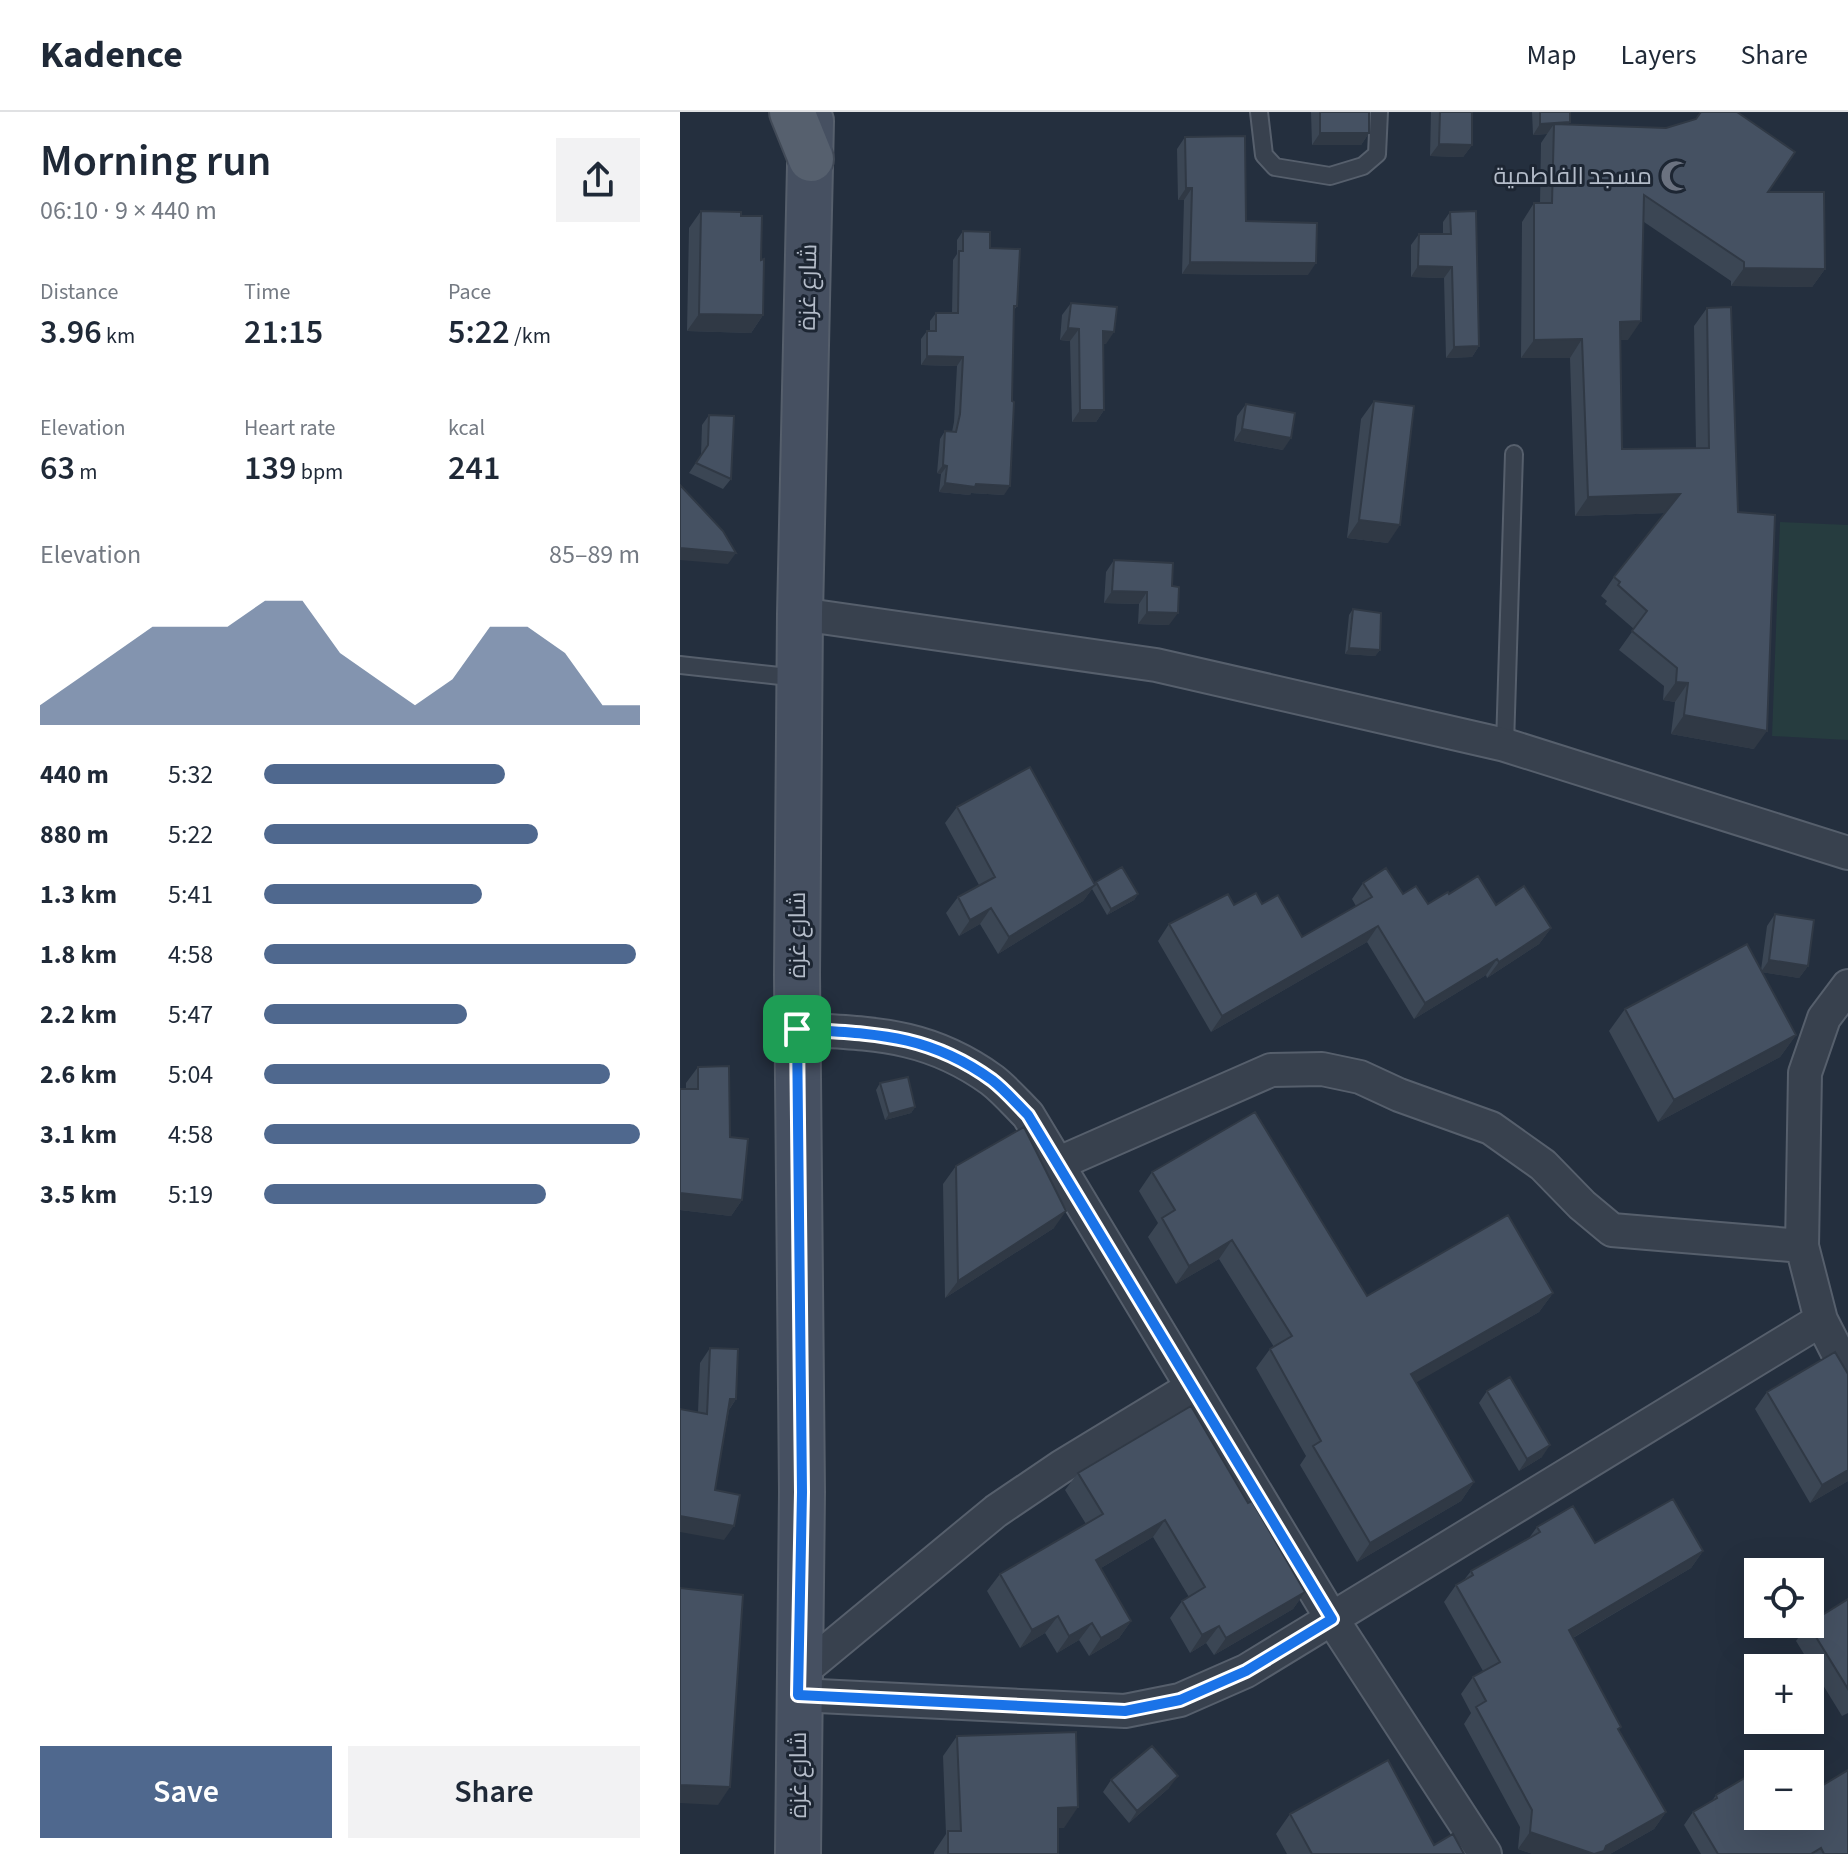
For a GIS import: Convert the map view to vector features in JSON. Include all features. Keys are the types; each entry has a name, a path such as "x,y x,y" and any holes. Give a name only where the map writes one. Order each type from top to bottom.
{"main road":[{"path":"792,112 811,159"},
{"name":"شارع غزة","path":"798,1854 802,1324 797,1029 799,678 811,112"},
{"path":"811,159 825,112"}],"street":[{"path":"800,614 1156,665 1505,745 1848,853"},
{"path":"1848,986 1824,1018 1805,1073 1802,1246 1821,1320 1848,1373"},
{"path":"797,1029 914,1040 954,1056 994,1081 1028,1115 1332,1619 1485,1854"},
{"path":"1057,1164 1271,1070 1322,1069 1360,1077 1399,1095 1491,1128 1543,1165 1612,1230 1802,1246"},
{"path":"799,1684 1125,1711 1180,1700 1246,1671 1821,1320"},
{"path":"799,1684 996,1511 1061,1467 1191,1388"}],"lane":[{"path":"1259,112 1264,155 1275,167 1330,176 1363,166 1377,154 1379,112"},
{"path":"1505,745 1514,454"},
{"path":"680,665 799,678"}],"green space":[{"path":"1780,522 1848,525 1848,740 1772,736"}],"building":[{"path":"1320,112 1369,112 1369,133 1320,133"},
{"path":"1440,112 1472,112 1472,145 1439,144"},
{"path":"1540,112 1570,112 1570,122 1540,124"},
{"path":"1701,112 1737,112 1795,152 1768,192 1824,192 1825,269 1744,268 1744,262 1644,195 1641,321 1620,322 1622,449 1709,448 1707,308 1731,307 1738,512 1775,515 1767,731 1684,715 1688,683 1676,682 1677,668 1632,631 1647,611 1618,585 1620,582 1614,577 1680,494 1588,497 1582,339 1534,340 1534,203 1552,203 1554,124 1666,128 1696,119"},
{"path":"1245,136 1246,221 1317,223 1316,263 1190,262 1192,188 1186,188 1185,137"},
{"path":"701,211 762,216 763,315 699,314"},
{"path":"1476,211 1479,346 1454,347 1452,267 1418,266 1419,234 1451,234 1450,212"},
{"path":"963,231 990,232 990,248 1020,249 1017,306 1014,306 1010,486 976,484 975,487 945,483 945,431 956,432 963,357 927,356 927,331 936,331 936,313 958,313 959,251 963,251"},
{"path":"1071,303 1117,307 1114,332 1103,331 1104,410 1080,410 1079,329 1068,328"},
{"path":"1374,401 1414,406 1400,525 1359,520"},
{"path":"1246,404 1295,413 1291,438 1242,429"},
{"path":"709,415 734,416 731,479 696,463 708,445"},
{"path":"680,485 723,531 736,553 680,548"},
{"path":"1114,560 1173,563 1172,586 1179,587 1178,613 1147,612 1147,592 1112,591"},
{"path":"1353,609 1381,613 1380,650 1349,648"},
{"path":"1030,767 1095,885 1009,937 991,908 970,920 958,897 995,877 957,807"},
{"path":"1122,867 1138,894 1111,909 1096,882"},
{"path":"1386,868 1403,894 1416,886 1428,904 1478,876 1496,905 1524,886 1551,928 1499,962 1497,959 1425,1003 1378,926 1222,1016 1169,924 1228,894 1234,905 1256,893 1262,904 1278,895 1302,937 1372,897 1363,883"},
{"path":"1775,914 1814,920 1808,966 1769,960"},
{"path":"1747,944 1796,1035 1674,1100 1625,1009"},
{"path":"729,1066 730,1137 748,1139 742,1200 680,1193 680,1089 698,1089 698,1067"},
{"path":"908,1077 915,1107 889,1114 880,1083"},
{"path":"1255,1112 1367,1296 1508,1215 1553,1293 1411,1374 1474,1482 1370,1543 1313,1446 1321,1441 1270,1349 1292,1336 1232,1240 1189,1266 1162,1218 1175,1210 1152,1172"},
{"path":"1024,1127 1066,1211 958,1281 956,1166"},
{"path":"710,1348 738,1349 736,1399 730,1399 715,1490 740,1495 734,1526 680,1516 680,1409 707,1414"},
{"path":"1835,1352 1848,1374 1848,1470 1822,1485 1767,1392"},
{"path":"1510,1377 1550,1445 1527,1459 1487,1391"},
{"path":"1191,1406 1305,1592 1226,1638 1219,1626 1202,1635 1182,1601 1205,1587 1165,1520 1096,1560 1131,1621 1101,1638 1092,1623 1069,1636 1058,1616 1032,1630 1000,1574 1103,1514 1078,1473"},
{"path":"1673,1499 1703,1551 1569,1630 1621,1727 1618,1729 1666,1812 1606,1846 1604,1851 1594,1854 1530,1832 1532,1810 1476,1707 1486,1701 1473,1677 1500,1662 1456,1585 1473,1575 1471,1571 1540,1532 1537,1527 1573,1506 1595,1543"},
{"path":"680,1588 743,1595 730,1787 680,1785"},
{"path":"1848,1599 1848,1689 1817,1638 1824,1638 1824,1614"},
{"path":"1076,1732 1078,1807 1058,1808 1058,1854 948,1854 948,1831 961,1831 957,1736"},
{"path":"1152,1746 1178,1776 1137,1811 1111,1780"},
{"path":"1388,1760 1434,1845 1453,1834 1464,1854 1312,1854 1290,1814"},
{"path":"1848,1770 1848,1854 1824,1854 1821,1848 1811,1854 1718,1854 1693,1812 1717,1798 1716,1795 1744,1778 1744,1830 1824,1830 1824,1785"}],"place":[{"name":"مسجد الفاطمية","path":"1676,176"}],"route":[{"path":"797,1029 914,1040 954,1056 994,1081 1028,1115 1332,1619 1246,1671 1180,1700 1125,1711 798,1695 802,1293 797,1029"}]}
